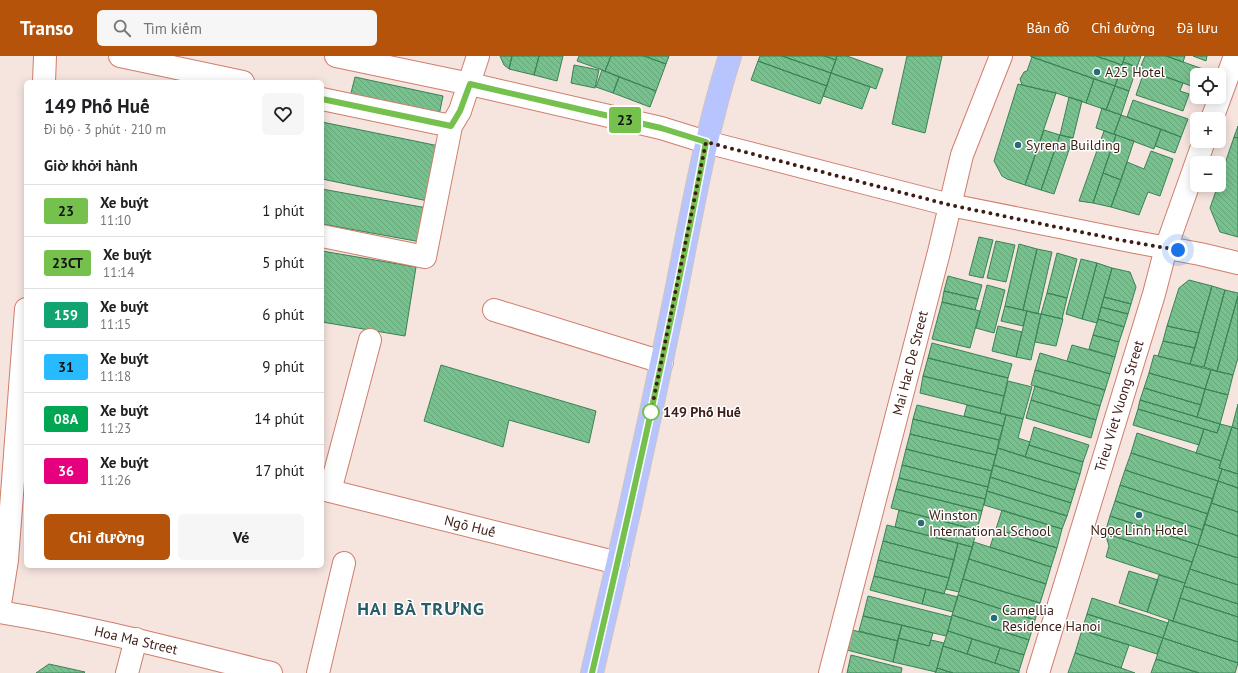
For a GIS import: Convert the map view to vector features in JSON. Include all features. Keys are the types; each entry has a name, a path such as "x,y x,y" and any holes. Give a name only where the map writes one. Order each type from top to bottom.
{"main road":[{"path":"592,673 618,563 662,362 706,142 730,56"}],"street":[{"path":"44,80 45,56"},
{"path":"120,56 234,80"},
{"path":"336,56 470,84 661,128 706,142 950,205 1028,222 1200,254 1238,263"},
{"path":"324,236 425,257 451,126 460,111 478,56"},
{"name":"Mai Hac De Street","path":"830,673 962,155 1001,56"},
{"path":"1215,112 1235,56"},
{"path":"324,99 451,126"},
{"name":"Trieu Viet Vuong Street","path":"1038,673 1154,294 1166,248 1202,148"},
{"path":"494,310 662,362"},
{"path":"326,490 370,340"},
{"path":"0,604 7,560 22,414 24,362"},
{"name":"Ngõ Huế","path":"326,490 618,563"},
{"path":"318,673 344,563"},
{"name":"Hoa Ma Street","path":"0,612 49,620 136,639 271,673"},
{"path":"127,673 136,639"}],"building":[{"path":"500,56 512,56 509,69 504,65"},
{"path":"512,56 539,56 534,75 509,69"},
{"path":"539,56 563,56 557,81 534,75"},
{"path":"579,56 611,56 605,71 577,61"},
{"path":"611,56 644,56 666,64 656,91 605,71"},
{"path":"644,56 669,56 666,64"},
{"path":"760,56 782,56 831,73 827,86 758,61"},
{"path":"782,56 824,56 836,60 831,73"},
{"path":"824,56 837,56 836,60"},
{"path":"837,56 847,56 883,69 876,89 831,73"},
{"path":"907,56 942,56 925,133 892,124"},
{"name":"A25 Hotel","path":"1030,56 1096,56 1122,65 1115,86"},
{"path":"1096,56 1125,56 1122,65"},
{"path":"1125,56 1141,56 1137,67 1123,62"},
{"path":"1145,56 1166,56 1200,68 1190,68 1190,86 1140,68"},
{"path":"1166,56 1185,56 1183,62"},
{"path":"1193,56 1207,56 1206,61"},
{"path":"1032,57 1094,79 1086,103 1056,93 1022,85 1020,79 1024,72 1027,71"},
{"path":"758,61 827,86 820,104 751,80"},
{"path":"1123,62 1137,67 1129,91 1115,86"},
{"path":"574,65 599,70 595,88 571,83"},
{"path":"1145,69 1183,83 1180,91 1189,94 1183,111 1136,95"},
{"path":"602,70 619,77 613,93 596,87"},
{"path":"831,73 870,87 862,109 823,96"},
{"path":"355,77 443,96 438,120 349,101"},
{"path":"619,77 656,91 650,107 613,93"},
{"path":"1094,79 1115,86 1106,110 1086,103"},
{"name":"Syrena Building","path":"1018,84 1056,93 1025,185 1002,176 994,161"},
{"path":"1115,86 1129,91 1121,115 1106,110"},
{"path":"1069,97 1082,101 1073,138 1060,135"},
{"path":"1133,100 1188,119 1181,137 1127,117"},
{"path":"1102,108 1121,115 1114,134 1096,128"},
{"path":"1121,115 1161,129 1154,149 1114,134"},
{"path":"324,122 439,146 428,201 324,179"},
{"path":"1238,126 1238,138 1234,137"},
{"path":"1161,129 1181,137 1175,153 1155,146"},
{"path":"1044,130 1060,135 1041,190 1025,185"},
{"path":"1104,131 1116,135 1093,203 1079,201"},
{"path":"1060,135 1073,138 1054,194 1041,190"},
{"path":"1116,135 1134,141 1121,180 1103,173"},
{"path":"1234,137 1238,138 1238,237 1220,232 1210,208 1216,192 1226,192 1226,160"},
{"path":"1151,151 1173,159 1160,196 1148,192 1139,215 1111,207 1127,162 1144,169"},
{"path":"1103,173 1121,180 1111,207 1093,203"},
{"path":"324,189 427,208 421,242 324,224"},
{"path":"979,237 993,240 983,278 969,275"},
{"path":"996,241 1015,245 1006,282 987,278"},
{"path":"1019,244 1037,249 1023,310 1005,306"},
{"path":"1037,249 1052,252 1038,314 1023,310"},
{"path":"324,251 416,267 405,336 324,322"},
{"path":"1057,253 1077,259 1067,298 1047,293"},
{"path":"1081,259 1097,263 1082,319 1066,314"},
{"path":"1097,263 1112,268 1097,323 1082,319"},
{"path":"1112,268 1130,272 1136,287 1131,304 1104,297"},
{"path":"948,276 982,285 978,299 944,291"},
{"path":"1189,280 1212,286 1199,333 1167,326 1179,288"},
{"path":"987,285 1005,290 994,333 976,328"},
{"path":"1212,286 1225,290 1204,367 1190,364"},
{"path":"1225,290 1238,293 1238,296 1217,371 1204,367"},
{"path":"944,291 978,299 975,310 942,302"},
{"path":"1047,293 1067,298 1062,319 1041,314"},
{"path":"1238,296 1238,358 1233,375 1217,371"},
{"path":"1104,297 1131,304 1128,314 1101,307"},
{"path":"942,302 980,311 970,348 932,339"},
{"path":"1005,306 1027,311 1023,326 1001,321"},
{"path":"1101,307 1128,314 1124,327 1098,319"},
{"path":"1027,311 1041,314 1031,360 1016,357"},
{"path":"1041,314 1063,319 1056,346 1035,342"},
{"path":"1098,319 1124,327 1119,342 1093,335"},
{"path":"998,326 1022,332 1016,357 992,351"},
{"path":"1167,326 1199,333 1195,348 1163,341"},
{"path":"1093,335 1119,342 1115,357 1089,349"},
{"path":"1163,341 1195,348 1190,364 1158,356"},
{"path":"932,343 1012,364 1008,378 928,358"},
{"path":"1072,345 1115,357 1110,374 1067,361"},
{"path":"1040,353 1110,374 1105,390 1035,370"},
{"path":"1154,355 1211,370 1205,389 1149,373"},
{"path":"928,358 1008,378 1004,396 923,376"},
{"path":"441,365 596,411 589,443 509,420 503,447 424,421"},
{"path":"1035,370 1105,390 1100,406 1031,385"},
{"path":"1211,370 1233,375 1228,395 1205,389"},
{"path":"1149,373 1205,389 1201,405 1144,388"},
{"path":"923,376 1004,396 1000,413 920,393"},
{"path":"1008,381 1032,387 1023,419 1000,413"},
{"path":"1035,386 1100,406 1096,420 1031,400"},
{"path":"1144,388 1201,405 1197,417 1140,400"},
{"path":"1205,389 1228,395 1220,424 1197,417"},
{"path":"1031,400 1096,420 1091,438 1026,418"},
{"path":"1140,400 1220,424 1217,433 1138,409"},
{"path":"1238,404 1238,429 1232,427"},
{"path":"917,405 1003,426 999,440 913,419"},
{"path":"967,405 1006,415 1003,426 964,416"},
{"path":"1138,409 1204,429 1199,445 1133,425"},
{"path":"1006,415 1023,419 1018,438 1030,442 1025,457 998,448"},
{"path":"913,419 999,440 996,455 910,434"},
{"path":"1220,424 1232,427 1221,461 1196,453 1204,429 1217,433"},
{"path":"1034,427 1089,445 1083,462 1029,445"},
{"path":"1232,427 1238,429 1238,474 1219,468"},
{"path":"1137,433 1221,461 1219,468 1222,469 1218,481 1131,453"},
{"path":"910,434 996,455 992,471 906,449"},
{"path":"1029,445 1083,462 1080,474 1025,457"},
{"path":"998,448 1080,474 1075,490 993,465"},
{"path":"906,449 992,471 988,487 902,465"},
{"path":"1131,453 1218,481 1213,499 1125,470"},
{"path":"902,465 988,487 985,499 899,478"},
{"path":"993,465 1075,490 1071,503 990,477"},
{"path":"1222,469 1238,474 1238,488 1218,481"},
{"path":"1125,470 1213,499 1208,514 1120,485"},
{"path":"990,477 1071,503 1067,516 987,491"},
{"path":"899,478 985,499 982,511 896,489"},
{"path":"1218,481 1238,488 1238,512 1211,503"},
{"path":"1120,485 1208,514 1203,530 1115,501"},
{"path":"896,489 982,511 977,530 891,508"},
{"path":"987,491 1067,516 1062,529 984,505"},
{"path":"1115,501 1203,530 1198,545 1110,516"},
{"path":"1211,503 1238,512 1238,536 1204,524"},
{"path":"899,510 977,530 972,547 895,527"},
{"path":"1002,510 1062,529 1057,548 996,529"},
{"path":"1110,516 1198,545 1192,562 1105,533"},
{"path":"1204,524 1238,536 1238,558 1198,545"},
{"path":"887,525 958,543 954,560 883,541"},
{"path":"996,529 1057,548 1051,567 990,547"},
{"path":"1105,533 1192,562 1185,583 1106,557 1109,546"},
{"path":"883,541 954,560 949,578 878,560"},
{"path":"974,542 1051,567 1046,584 969,559"},
{"path":"958,543 972,547 959,592 946,589"},
{"path":"1198,545 1238,558 1238,585 1190,569"},
{"path":"969,559 1046,584 1040,603 963,579"},
{"path":"878,560 949,578 944,594 874,576"},
{"path":"1190,569 1238,585 1238,604 1184,586"},
{"path":"1129,571 1158,580 1147,612 1119,603"},
{"path":"1159,575 1185,583 1173,621 1147,612"},
{"path":"874,576 926,589 922,604 870,590"},
{"path":"963,579 1040,603 1035,620 958,595"},
{"path":"1184,586 1238,604 1238,617 1180,598"},
{"path":"926,589 958,597 953,612 922,604"},
{"name":"Camellia Residence Hanoi","path":"958,595 1035,620 1029,640 952,615"},
{"path":"868,596 952,617 946,636 863,616"},
{"path":"1092,598 1168,623 1163,638 1087,614"},
{"path":"1180,598 1238,617 1238,642 1173,621"},
{"path":"1087,614 1163,638 1157,654 1082,630"},
{"path":"952,615 1029,640 1024,655 948,631"},
{"path":"863,616 902,625 898,641 859,631"},
{"path":"1169,620 1238,642 1238,663 1163,638"},
{"path":"902,625 933,633 929,646 898,638"},
{"path":"852,630 898,641 893,662 847,650"},
{"path":"1082,630 1129,645 1121,668 1075,653"},
{"path":"948,631 972,639 967,654 943,646"},
{"path":"898,638 929,646 931,640 944,643 936,672 893,662"},
{"path":"1163,638 1238,663 1235,673 1199,673 1156,659"},
{"path":"972,639 1000,648 995,663 967,654"},
{"path":"943,646 1019,671 1019,673 953,673 937,668"},
{"path":"1000,648 1024,655 1019,671 995,663"},
{"path":"1075,653 1121,668 1135,673 1068,673"},
{"path":"851,655 902,668 901,673 847,673"},
{"path":"1156,659 1199,673 1151,673"},
{"path":"49,664 85,672 36,673"},
{"path":"937,668 953,673 935,673"}],"bus line":[{"name":"23","path":"324,99 451,126 460,111 470,84 661,128 706,142 652,408 592,673"}],"place":[{"name":"A25 Hotel","path":"1097,72"},
{"name":"Syrena Building","path":"1018,145"},
{"name":"149 Phố Huế","path":"651,412"},
{"name":"Ngọc Linh Hotel","path":"1139,515"},
{"name":"Winston International School","path":"921,523"},
{"name":"Camellia Residence Hanoi","path":"994,618"}],"district":[{"name":"HAI BÀ TRƯNG","path":"421,609"}],"route":[{"path":"651,412 706,142 950,205 1120,240 1178,250"}]}
